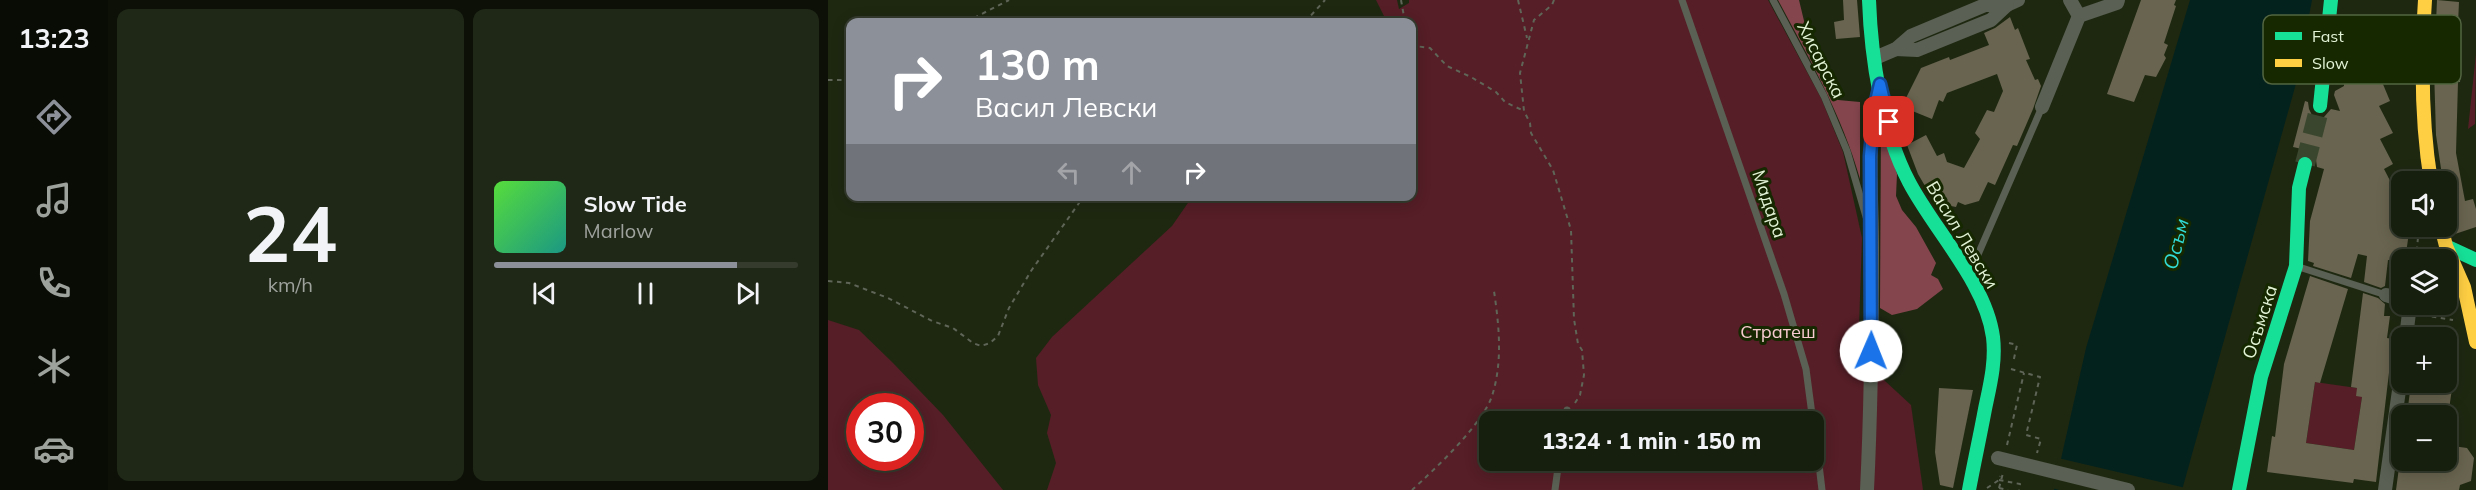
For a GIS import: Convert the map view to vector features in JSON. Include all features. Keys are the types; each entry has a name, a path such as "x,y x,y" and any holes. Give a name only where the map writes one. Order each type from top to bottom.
{"street":[{"name":"Васил Левски","path":"1869,0 1880,84 1906,177 1968,278 1992,324 1995,358 1969,490"},
{"path":"2070,0 2079,16"},
{"path":"2042,106 2079,16 2117,3 2118,0"},
{"path":"2328,15 2331,0"},
{"path":"2424,15 2425,0"},
{"path":"1875,58 1896,49 1917,50 1991,20 2013,2"},
{"path":"1866,490 1870,410 1872,238 1870,156 1874,110 1880,84"},
{"path":"2320,106 2325,84"},
{"path":"2420,84 2421,110 2429,171"},
{"name":"Осъмска","path":"2239,490 2261,377 2296,266 2299,188 2305,164"},
{"path":"2444,237 2464,287 2476,342"},
{"path":"2446,246 2476,260"},
{"path":"2386,295 2391,297"},
{"path":"2385,490 2399,393"},
{"path":"1998,458 2128,490"}],"lane":[{"name":"Мадара","path":"1682,0 1784,294 1806,369 1812,411"},
{"name":"Хисарска","path":"1773,0 1824,96 1842,140 1872,238"},
{"path":"1968,278 2042,106"},
{"path":"2296,266 2386,295"},
{"path":"1555,490 1558,471"},
{"name":"Мадара","path":"1820,471 1822,490"}],"path":[{"path":"974,18 1009,0"},
{"path":"1309,18 1325,0"},
{"path":"1401,0 1404,18"},
{"path":"1518,0 1527,40"},
{"path":"1554,0 1552,5 1534,20 1520,73 1524,111 1530,123 1531,133 1558,184 1573,241 1571,258 1574,319 1578,344 1582,350 1584,375 1580,395 1567,410"},
{"path":"1416,46 1430,48 1447,66 1471,77 1496,92 1505,102 1524,111"},
{"path":"828,80 846,80"},
{"path":"828,281 849,283 888,298 932,321 953,328 973,343 981,346 990,343 998,336 1009,308 1031,271 1080,201"},
{"path":"1412,490 1474,425 1492,395 1499,347 1494,291"},
{"path":"2434,315 2459,321"},
{"path":"2007,342 2017,345 2011,369 2040,377 2026,435 2040,439 2034,467"},
{"path":"2007,445 2024,373"},
{"path":"1985,490 1999,478 2020,484 2019,490"},
{"path":"1999,488 2008,490"}],"green space":[{"name":"Стратеш","path":"1376,0 1397,0 1399,9 1409,3 1409,0 1768,0 1821,98 1843,152 1862,238 1858,356 1911,405 1923,490 1047,490 1056,463 1047,433 1051,415 1038,385 1036,358 1052,337 1172,226 1189,201 1416,201 1416,18 1381,18 1384,16"},
{"path":"2476,54 2475,124 2468,129"},
{"path":"828,320 859,330 922,393 846,393 846,471 924,471 924,395 943,415 1003,490 828,490"},
{"path":"2315,382 2357,388 2362,397 2354,450 2306,443"}],"shaded area":[{"path":"1778,0 1799,0 1805,25 1822,55 1827,79 1838,100 1860,102 1860,179 1853,155 1834,110"},
{"path":"1881,123 1897,174 1896,196 1902,210 1916,227 1936,263 1931,275 1938,279 1943,289 1917,309 1892,315 1880,308"}],"water":[{"name":"Осъм","path":"2190,0 2312,0 2309,15 2263,15 2263,84 2296,84 2182,490 2054,490 2086,348"}],"pier":[{"path":"2058,458 2186,488 2186,490 2059,490 2052,488"}],"building":[{"path":"1843,0 1857,0 1860,37 1836,39 1834,22 1844,20"},
{"path":"2141,0 2176,0 2174,5 2176,6 2164,43 2168,45 2164,55 2166,58 2156,77 2145,75 2134,102 2107,94"},
{"path":"2437,0 2459,2 2458,15 2436,15"},
{"path":"2010,17 2015,30 2018,28 2030,59 2026,60 2035,80 2038,79 2041,86 2017,146 2013,145 1995,185 1988,182 1979,201 1965,205 1958,202 1956,207 1946,205 1940,193 1937,194 1934,188 1928,191 1918,174 1907,145 1926,135 1937,156 1944,153 1947,162 1964,168 1980,139 1975,133 1987,110 1994,112 2003,91 1997,74 1947,93 1943,102 1939,100 1932,119 1905,108 1908,102 1905,100 1921,68 1989,45 1984,33"},
{"path":"2344,84 2383,84 2390,101 2379,106 2393,133 2380,139 2393,164 2384,169 2391,183 2391,237 2408,237 2407,249 2391,249 2385,286 2381,288 2364,282 2367,256 2358,254 2351,278 2313,266 2314,263 2308,261 2310,221 2324,169 2317,167 2313,155 2301,153 2302,149 2293,147 2305,101 2308,102 2312,115 2317,118 2324,117 2331,109 2340,111 2334,95 2335,91"},
{"path":"2434,84 2458,84 2456,153 2465,201 2473,199 2476,209 2476,227 2457,233 2457,171 2441,171 2436,135"},
{"path":"2310,276 2348,289 2320,383 2315,382 2306,443 2354,450 2362,397 2356,396 2357,388 2351,387 2363,293 2378,298 2385,304 2384,316 2390,316 2387,338 2391,339 2391,356 2376,482 2354,479 2353,483 2267,472 2272,436 2275,437 2284,364"},
{"path":"1939,388 1973,390 1953,488 1940,485 1935,452"},
{"path":"2410,393 2451,393 2450,405 2408,405"},
{"path":"2457,447 2467,448 2474,458 2471,481 2460,485 2459,490 2396,490 2399,471 2457,471"}],"tunnel":[{"path":"2305,164 2320,106"}],"traffic: fast":[{"path":"1869,0 1875,69 1885,117 1900,162 1909,182 1970,277 1988,317 1993,337 1992,373 1969,490"},
{"path":"2329,15 2331,0"},
{"path":"2320,106 2322,84"},
{"path":"2239,490 2261,377 2296,266 2299,188 2305,164"},
{"path":"2446,246 2476,260"}],"traffic: slow":[{"path":"2424,15 2425,0"},
{"path":"2423,84 2425,136 2430,171"},
{"path":"2444,237 2464,287 2476,342"}],"route":[{"path":"1871,351 1870,156 1874,110 1880,84 1889,122"}]}
